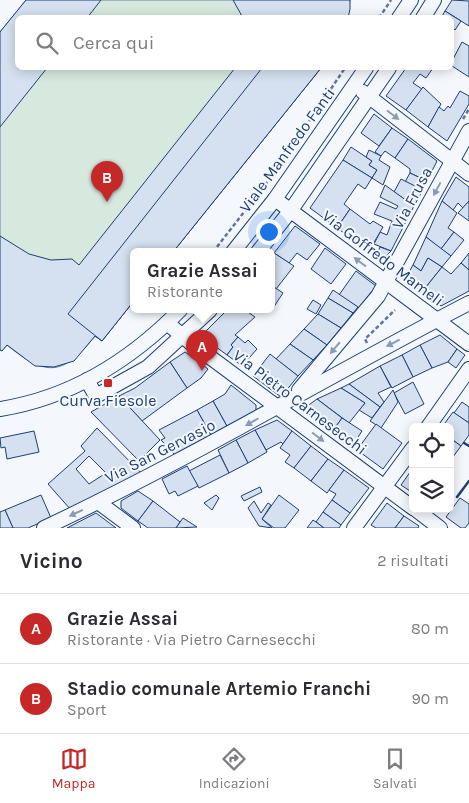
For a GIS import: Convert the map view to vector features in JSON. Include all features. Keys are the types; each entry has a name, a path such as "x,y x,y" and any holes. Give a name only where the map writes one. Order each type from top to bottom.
{"street":[{"path":"401,15 411,0"},
{"path":"425,15 434,0"},
{"name":"Viale Manfredo Fanti","path":"236,248 275,199 365,70"},
{"path":"261,248 291,210 388,70"},
{"path":"354,86 469,174"},
{"name":"Via Frusa","path":"387,283 469,131"},
{"name":"Via Goffredo Mameli","path":"275,199 469,344"},
{"name":"Via San Gervasio","path":"285,403 378,296 387,283"},
{"name":"Via San Gervasio","path":"44,528 98,502 285,403 338,372 469,303"},
{"path":"0,409 47,398 87,380 135,350 177,313"},
{"path":"87,380 96,396 148,367 207,313"},
{"name":"Via Pietro Carnesecchi","path":"167,323 285,403 409,505"},
{"path":"431,423 469,369"},
{"path":"354,528 409,454"},
{"path":"98,502 133,528"},
{"name":"Via Pietro Carnesecchi","path":"419,513 440,528"}],"path":[{"path":"381,15 391,0"},
{"path":"215,248 272,176 344,70"},
{"path":"369,346 365,339 395,310"}],"shaded area":[{"path":"26,0 350,0 348,15 15,15 15,70 319,70 176,248 130,248 130,306 102,341 95,336 74,358 64,365 54,368 33,363 7,345 2,351 0,350 0,32"}],"building":[{"path":"26,0 101,0 89,15 15,15 15,70 45,70 0,127 0,32"},
{"path":"233,0 350,0 349,15 241,15"},
{"path":"452,0 469,1 469,26 454,15 445,11"},
{"path":"445,11 451,15 443,15"},
{"path":"454,17 461,21 454,29"},
{"path":"462,42 469,46 469,77 454,67 454,57"},
{"path":"233,70 319,70 176,248 130,248 130,306 102,341 95,336 74,361 54,367 35,366 7,345 2,351 0,350 0,236 29,254 51,260 72,259 79,265"},
{"path":"260,70 319,70 176,248 130,248 130,306 102,341 68,314"},
{"path":"405,70 432,70 426,78 420,74 413,83 422,89 406,110 386,96"},
{"path":"423,87 441,104 428,127 406,110"},
{"path":"460,91 469,96 469,104 447,141 428,127 439,107 444,111 448,106 450,108"},
{"path":"374,114 392,128 379,146 361,133"},
{"path":"392,128 408,139 395,158 385,151 381,156 375,152"},
{"path":"408,139 437,161 427,181 410,173 410,169 395,158"},
{"path":"351,147 372,161 369,165 377,170 372,178 343,160"},
{"path":"369,150 381,156 379,160 390,167 383,185 372,178 377,170 369,165 372,161 366,157"},
{"path":"343,160 372,178 365,189 358,184 344,204 350,209 337,228 310,208"},
{"path":"410,173 427,181 423,190 405,182"},
{"path":"456,177 469,187 469,201 463,208 458,203 453,210 442,201"},
{"path":"401,179 423,190 414,206 394,192"},
{"path":"385,185 414,206 391,251 374,244 380,232 387,235 392,221 374,214 380,202 396,209 398,206 380,197"},
{"path":"442,201 457,213 448,228 454,232 441,249 426,237"},
{"path":"469,201 469,221 458,213"},
{"path":"350,209 370,224 373,221 383,227 369,251 337,228"},
{"path":"295,226 320,244 307,260 297,253 289,263 275,254"},
{"path":"454,232 464,240 451,256 441,249"},
{"path":"426,237 451,256 442,267 428,258 421,271 413,265"},
{"path":"380,247 391,251 385,257 376,256"},
{"path":"325,248 346,264 331,284 311,269"},
{"path":"469,253 469,270 461,263"},
{"path":"275,254 294,266 275,288"},
{"path":"428,258 442,267 422,292 405,279 413,265 421,271"},
{"path":"461,263 469,270 469,291 441,306 422,292 442,267 451,274"},
{"path":"356,271 376,286 359,308 339,295"},
{"path":"275,288 283,293 275,305"},
{"path":"333,290 358,307 353,313 328,298"},
{"path":"328,298 353,313 341,328 318,314"},
{"path":"313,300 321,305 316,314 307,309"},
{"path":"224,313 249,313 255,317 235,335 238,337 231,345 233,347 227,355 201,336"},
{"path":"318,314 341,328 327,345 304,329"},
{"path":"304,329 327,345 313,360 290,344"},
{"path":"440,335 457,349 448,362 432,368 420,345"},
{"path":"238,337 245,343 248,340 257,349 242,366 227,355 233,347 231,345"},
{"path":"290,344 313,360 298,376 276,359"},
{"path":"420,345 432,368 413,377 402,355"},
{"path":"457,349 465,355 456,368 448,362"},
{"path":"185,352 208,369 201,378 187,388 170,362"},
{"path":"270,354 298,376 281,397 253,376"},
{"path":"402,355 413,377 392,388 380,366"},
{"path":"170,362 187,388 142,421 119,396 135,388"},
{"path":"380,366 391,387 378,393 384,402 380,407 349,384"},
{"path":"413,382 424,404 405,414 394,393"},
{"path":"349,384 380,407 372,418 359,410 365,403 341,388"},
{"path":"231,385 256,405 256,413 228,428 213,401 225,394"},
{"path":"341,388 365,403 349,423 317,399"},
{"path":"393,390 398,402 381,428 370,421"},
{"path":"119,396 160,440 139,461 91,412"},
{"path":"317,399 342,418 332,432 305,411 306,407"},
{"path":"213,401 228,428 212,437 197,410"},
{"path":"462,402 469,407 469,423 454,413"},
{"path":"197,410 212,437 176,456 161,440 165,438 159,430"},
{"path":"453,412 469,423 469,435 461,446 454,441 454,423 445,423"},
{"path":"342,418 362,431 351,448 332,432"},
{"path":"277,420 292,431 283,444 281,442 266,450 255,430"},
{"path":"376,424 402,443 383,469 357,450"},
{"path":"97,428 143,475 71,510 48,484 85,451 81,446","holes":["89,456 106,473 89,484 76,469"]},
{"path":"255,430 267,452 248,463 236,440"},
{"path":"34,431 39,452 7,459 5,447 1,448 0,438"},
{"path":"292,431 311,446 294,468 285,462 290,455 280,448"},
{"path":"236,440 248,463 229,473 218,450"},
{"path":"454,441 461,446 454,456"},
{"path":"311,446 328,459 311,481 294,468"},
{"path":"220,455 229,473 199,488 189,471"},
{"path":"328,459 344,470 327,493 311,481"},
{"path":"187,466 198,486 178,496 175,491 169,494 162,479"},
{"path":"344,470 369,488 350,513 332,500 336,494 329,490"},
{"path":"409,474 409,490 401,485"},
{"path":"260,487 262,492 244,501 241,496"},
{"path":"138,491 153,501 138,521 121,508 121,501"},
{"path":"41,495 51,518 28,528 13,528 5,510"},
{"path":"216,495 219,498 212,510 204,503"},
{"path":"279,495 299,510 285,528 274,528 262,519"},
{"path":"460,498 469,504 469,523 465,528 461,528 446,517 449,513 454,513 454,506"},
{"path":"332,500 350,513 341,525 323,512"},
{"path":"153,501 180,522 176,528 148,528 138,521"},
{"path":"254,501 261,513 268,503 271,505 262,519 272,528 259,526 248,508"},
{"path":"387,503 404,516 395,528 376,528 371,525"},
{"path":"5,510 13,528 0,528 0,512"},
{"path":"323,512 341,525 339,528 324,528 316,522"},
{"path":"96,513 116,528 67,528"},
{"path":"404,516 419,526 418,528 395,528"},
{"path":"183,518 197,527 176,528"},
{"path":"313,520 316,522 324,528 307,528"}],"wall":[{"path":"464,443 469,446"},
{"path":"457,497 469,481"}],"place":[{"name":"Stadio comunale Artemio Franchi","path":"107,202"},
{"name":"Grazie Assai","path":"202,371"},
{"name":"Curva Fiesole","path":"108,383"}]}
